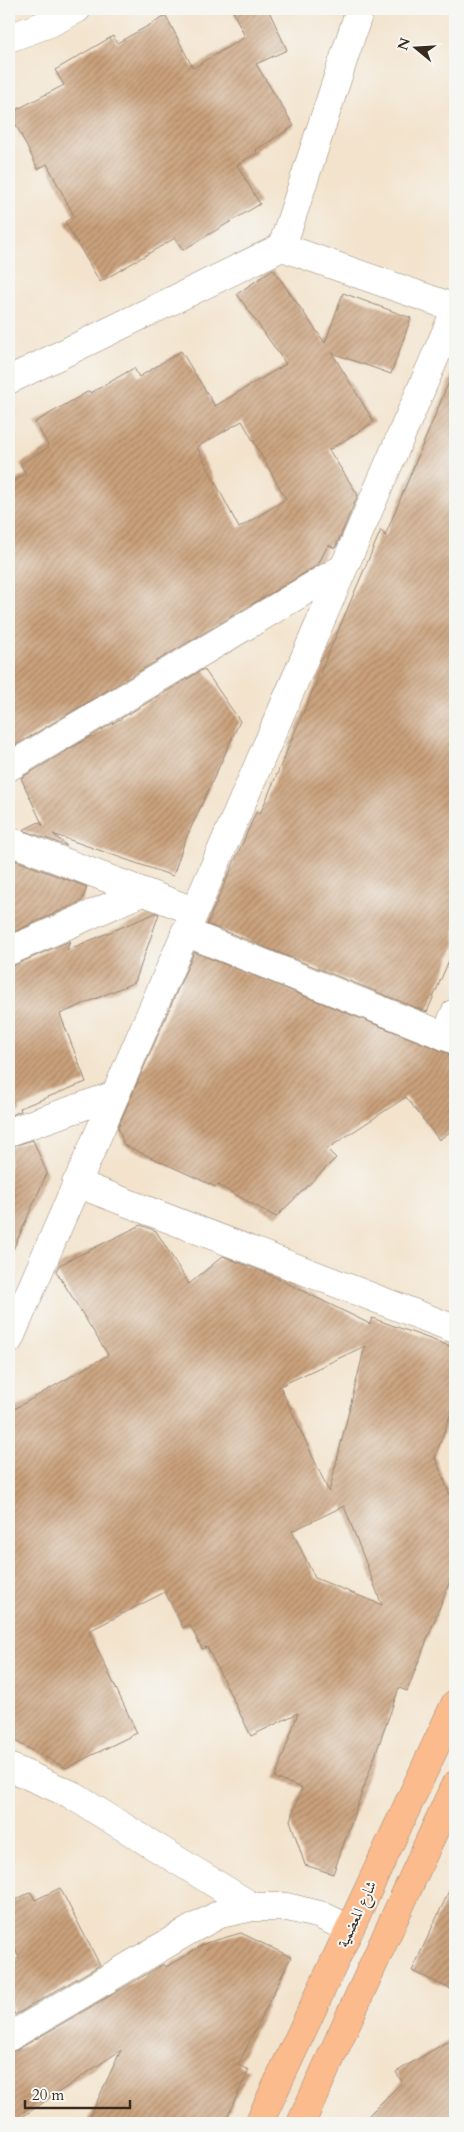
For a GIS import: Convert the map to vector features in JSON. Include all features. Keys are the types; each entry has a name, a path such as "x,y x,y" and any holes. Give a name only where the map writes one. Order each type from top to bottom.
{"main road":[{"name":"شارع المعضمية","path":"259,2123 455,1704"},
{"path":"301,2123 455,1785"}],"street":[{"path":"9,38 50,23 77,9"},
{"path":"282,247 360,9"},
{"path":"9,380 282,247 455,309 9,1340"},
{"path":"9,767 343,568"},
{"path":"9,841 142,892 190,922 452,1030"},
{"path":"9,951 142,892"},
{"path":"9,1132 115,1094"},
{"path":"76,1183 455,1329"},
{"path":"9,1767 70,1794 253,1907"},
{"path":"9,2037 220,1914 253,1907 287,1907 312,1913 350,1930"}],"building":[{"path":"232,9 268,9 287,50 256,64 294,126 256,150 257,153 237,165 260,204 183,250 175,238 100,282 65,222 74,216 47,164 38,169 10,113 64,85 55,70 113,36 117,43 166,16 193,68 245,37"},
{"path":"273,269 325,343 343,293 411,318 391,374 332,353 374,422 329,450 358,495 335,548 328,545 318,565 9,749 9,484 26,474 20,464 49,447 35,422 134,368 139,377 181,351 215,406 286,364 237,294","holes":["242,421 286,499 239,528 197,447"]},
{"path":"455,367 455,946 427,1012 207,924 256,812 260,814 381,530 385,536"},
{"path":"204,669 240,721 184,843 173,876 53,834 67,846 23,830 39,822 43,826 21,778"},
{"path":"9,858 87,887 82,901 9,934"},
{"path":"156,913 159,914 135,982 60,1014 86,1082 20,1108 21,1111 9,1116 9,966 70,941 67,950"},
{"path":"194,952 455,1056 455,1128 439,1140 406,1097 327,1149 336,1158 276,1217 218,1185 216,1187 124,1145 118,1127"},
{"path":"33,1140 47,1173 9,1259 9,1147"},
{"path":"141,1225 156,1231 189,1284 223,1256 266,1273 370,1324 372,1318 455,1348 455,1402 435,1457 455,1508 455,1568 407,1691 399,1688 333,1874 305,1865 290,1820 302,1788 275,1778 298,1713 251,1736 207,1647 202,1649 190,1625 183,1628 165,1592 89,1631 137,1733 66,1768 9,1738 9,1412 108,1355 56,1271 59,1265","holes":["365,1346 329,1492 280,1386","344,1506 382,1605 315,1578 292,1531"]},
{"path":"455,1878 455,1991 412,1971"},
{"path":"60,1888 100,1965 15,2015 9,2002 9,1963 19,1958 9,1937 9,1903 31,1892 35,1900"},
{"path":"241,1933 291,1957 238,2065 249,2070 224,2123 87,2123 121,2050 13,2123 9,2123 9,2053 164,1964 166,1967 206,1943"},
{"path":"455,2037 455,2123 361,2123 402,2082 396,2072"}]}
